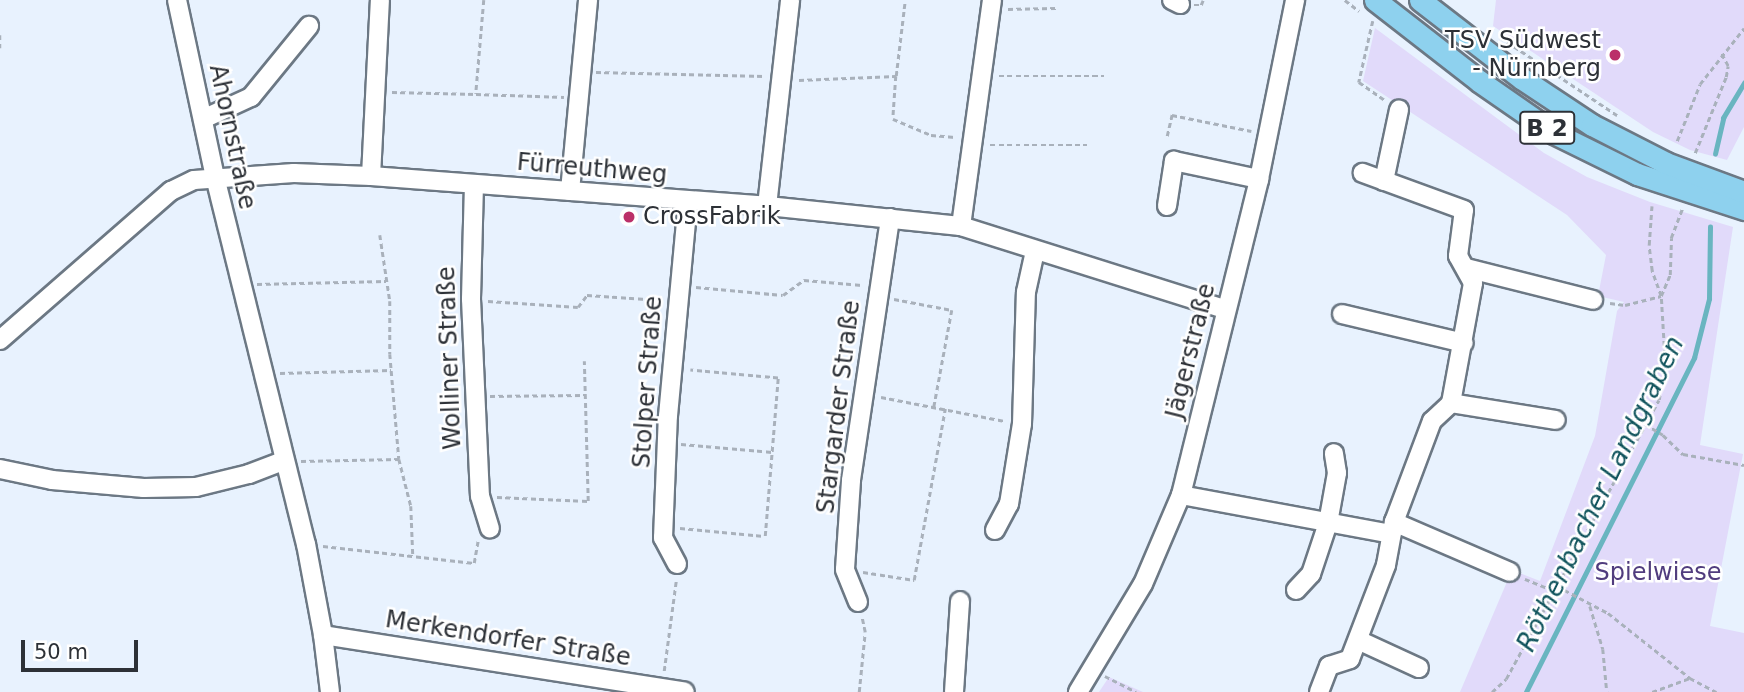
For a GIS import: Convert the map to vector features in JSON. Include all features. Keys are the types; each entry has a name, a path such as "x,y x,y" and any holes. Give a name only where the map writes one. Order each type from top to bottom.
{"main road":[{"name":"B 2","path":"1420,0 1521,78 1592,125 1666,163 1744,192"},
{"name":"B 2","path":"1374,11 1564,138 1637,174 1744,209"}],"street":[{"name":"Ahornstraße","path":"177,0 215,177 283,461 306,544 323,635 330,692"},
{"path":"371,176 380,0"},
{"path":"570,191 588,0"},
{"path":"767,206 790,0"},
{"name":"Jägerstraße","path":"1078,692 1143,584 1181,495 1259,179 1295,0"},
{"path":"961,226 991,5"},
{"path":"203,119 251,97 309,26"},
{"path":"1384,181 1399,110"},
{"path":"1167,206 1174,161 1259,179"},
{"name":"Fürreuthweg","path":"0,340 171,191 194,180 294,173 371,176 767,206 961,226 1226,309"},
{"path":"1320,692 1329,666 1350,659 1386,565 1392,528 1432,421 1451,403 1473,283 1458,256 1464,210 1363,173"},
{"name":"Wolliner Straße","path":"474,184 471,299 475,396 480,496 491,529"},
{"name":"Stolper Straße","path":"677,564 663,538 667,443 688,202"},
{"name":"Stargarder Straße","path":"858,601 845,569 851,480 890,218"},
{"path":"995,530 1009,504 1022,424 1026,292 1035,251"},
{"path":"1466,268 1594,300"},
{"path":"1342,314 1464,343"},
{"path":"1451,403 1556,420"},
{"path":"1296,590 1311,574 1328,523 1337,473 1334,453"},
{"path":"0,469 52,481 144,488 196,487 249,474 283,461"},
{"path":"1181,495 1328,523 1392,528 1510,572"},
{"path":"954,692 960,601"},
{"name":"Merkendorfer Straße","path":"323,635 685,692"},
{"path":"1358,640 1419,668"}],"path":[{"path":"476,94 484,0"},
{"path":"905,0 893,119 931,135 973,142 1087,145"},
{"path":"991,5 1056,8"},
{"path":"1374,11 1359,82 1399,110"},
{"path":"1678,141 1700,84 1721,53 1744,28"},
{"path":"1492,32 1617,115"},
{"path":"0,35 0,48"},
{"path":"1694,156 1726,77 1728,66 1721,53"},
{"path":"582,72 782,78 896,76"},
{"path":"982,76 1104,76"},
{"path":"375,92 580,97"},
{"path":"1167,136 1172,115 1268,135"},
{"path":"1687,156 1704,159"},
{"path":"1492,692 1506,679 1659,400 1665,363 1661,296 1652,271 1649,245 1652,206"},
{"path":"1661,296 1670,275 1671,238 1682,209"},
{"path":"380,235 390,301 391,370 399,459 411,506 412,556"},
{"path":"471,299 578,307 587,295 783,295 804,280 879,291 952,310 934,407"},
{"path":"241,284 386,281"},
{"path":"1594,300 1625,305 1661,296"},
{"path":"480,496 588,501 584,361"},
{"path":"664,526 765,536 778,378 673,368"},
{"path":"263,374 391,370"},
{"path":"863,394 1022,424"},
{"path":"475,396 585,395"},
{"path":"845,569 914,580 945,410"},
{"path":"1645,424 1663,435 1683,454 1744,465"},
{"path":"667,443 772,452"},
{"path":"283,461 399,459"},
{"path":"306,544 474,563 476,542 491,529"},
{"path":"662,688 677,564"},
{"path":"1510,572 1554,591"},
{"path":"1557,586 1608,613 1690,678 1716,692"},
{"path":"858,601 865,632 859,692"},
{"path":"1590,605 1603,649 1607,692"},
{"path":"1093,670 1136,692"},
{"path":"1652,692 1690,678"}],"green space":[{"name":"TSV Südwest - Nürnberg","path":"1496,0 1744,0 1744,127 1727,160 1690,150 1653,132 1493,26"},
{"name":"Spielwiese","path":"1375,28 1544,153 1587,177 1650,202 1733,227 1700,445 1743,454 1710,626 1744,633 1744,692 1460,692 1512,570 1540,581 1595,436 1617,311 1624,302 1598,296 1606,255 1567,215 1363,81"},
{"path":"1109,677 1143,692 1099,692"}],"waterway":[{"name":"Röthenbacher Landgraben","path":"1715,154 1723,118 1744,83"},
{"name":"Röthenbacher Landgraben","path":"1526,692 1694,358 1709,299 1710,227"}],"place":[{"name":"TSV Südwest - Nürnberg","path":"1615,55"},
{"name":"CrossFabrik","path":"629,217"}]}
